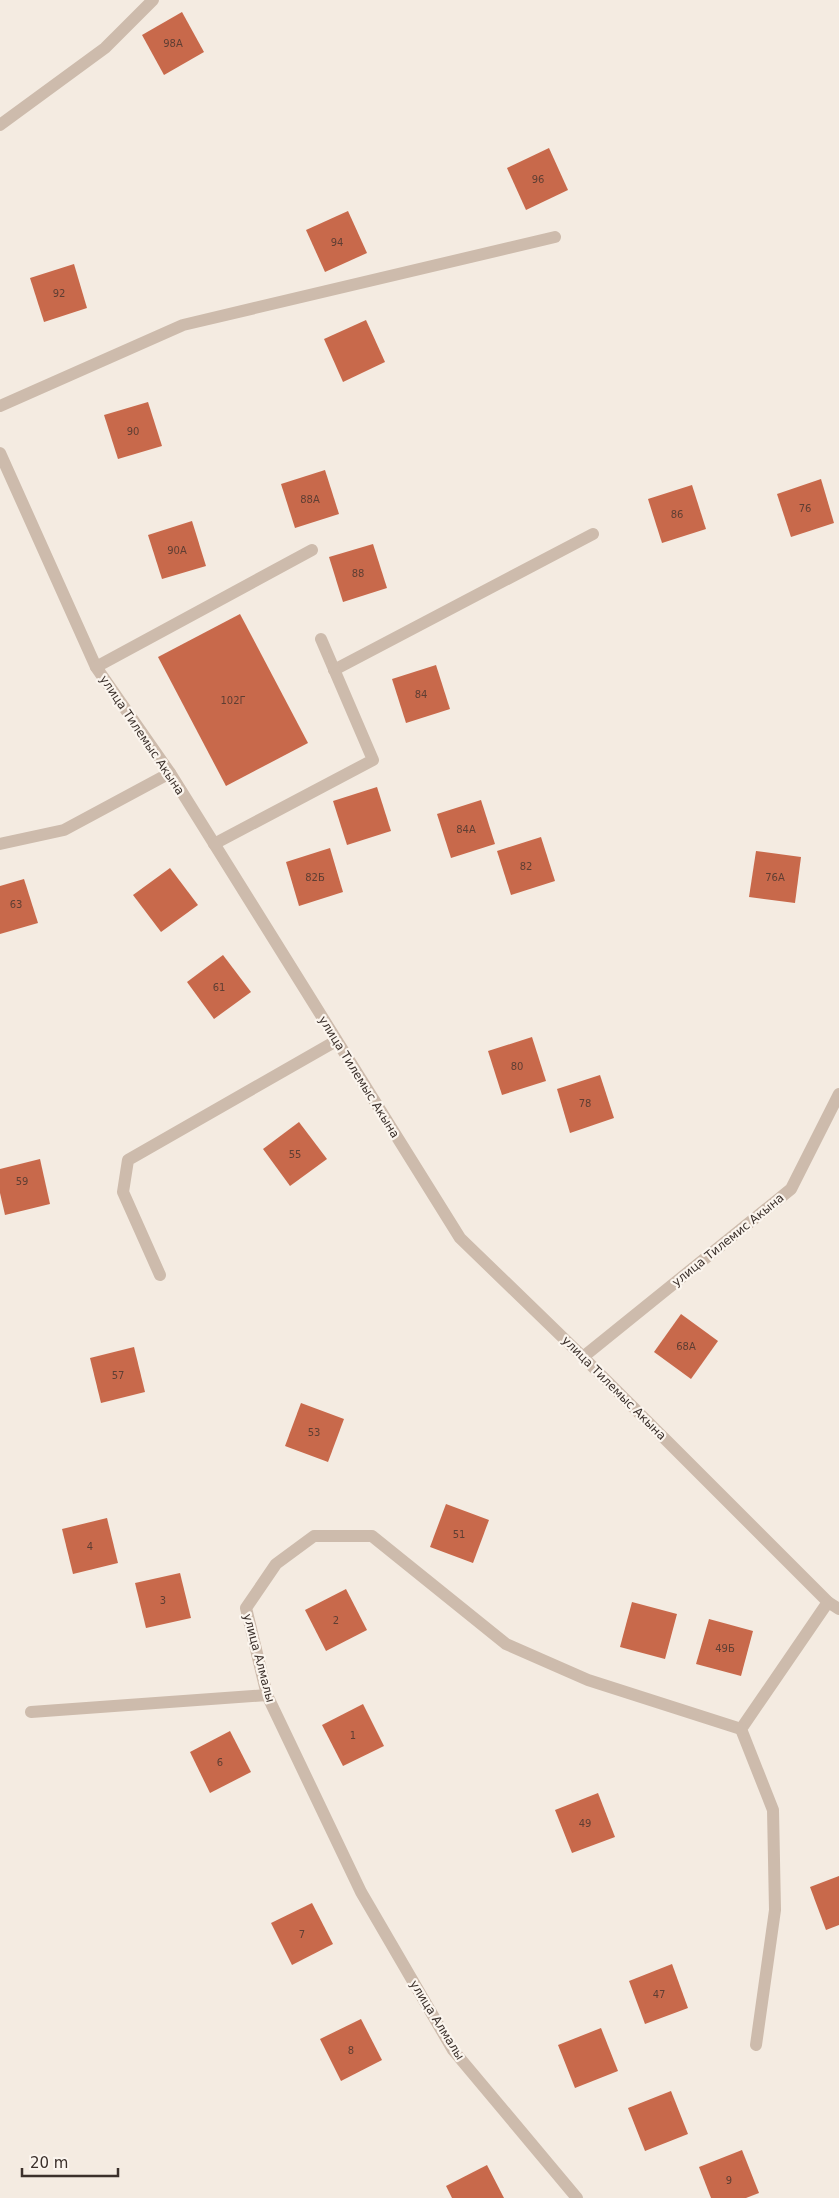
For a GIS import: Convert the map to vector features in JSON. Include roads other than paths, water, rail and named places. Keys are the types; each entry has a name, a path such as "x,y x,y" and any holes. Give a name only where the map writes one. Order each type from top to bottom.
{"street":[{"path":"0,125 105,48 153,0"},
{"path":"0,406 183,326 555,237"},
{"name":"улица Тилемыс Акына","path":"0,453 96,667 170,773 460,1238 583,1357 828,1602 839,1609"},
{"path":"334,670 593,534"},
{"path":"96,667 312,550"},
{"path":"214,844 373,760 321,639"},
{"path":"0,844 64,830 170,773"},
{"path":"160,1275 123,1192 128,1160 336,1040"},
{"name":"улица Тилемис Акына","path":"583,1357 791,1189 839,1094"},
{"name":"улица Алмалы","path":"577,2198 453,2050 361,1892 267,1695 246,1608 276,1564 314,1536 372,1536 506,1644 588,1680 741,1729"},
{"path":"756,2045 775,1910 773,1810 741,1729 828,1602"},
{"path":"31,1712 267,1695"}]}
